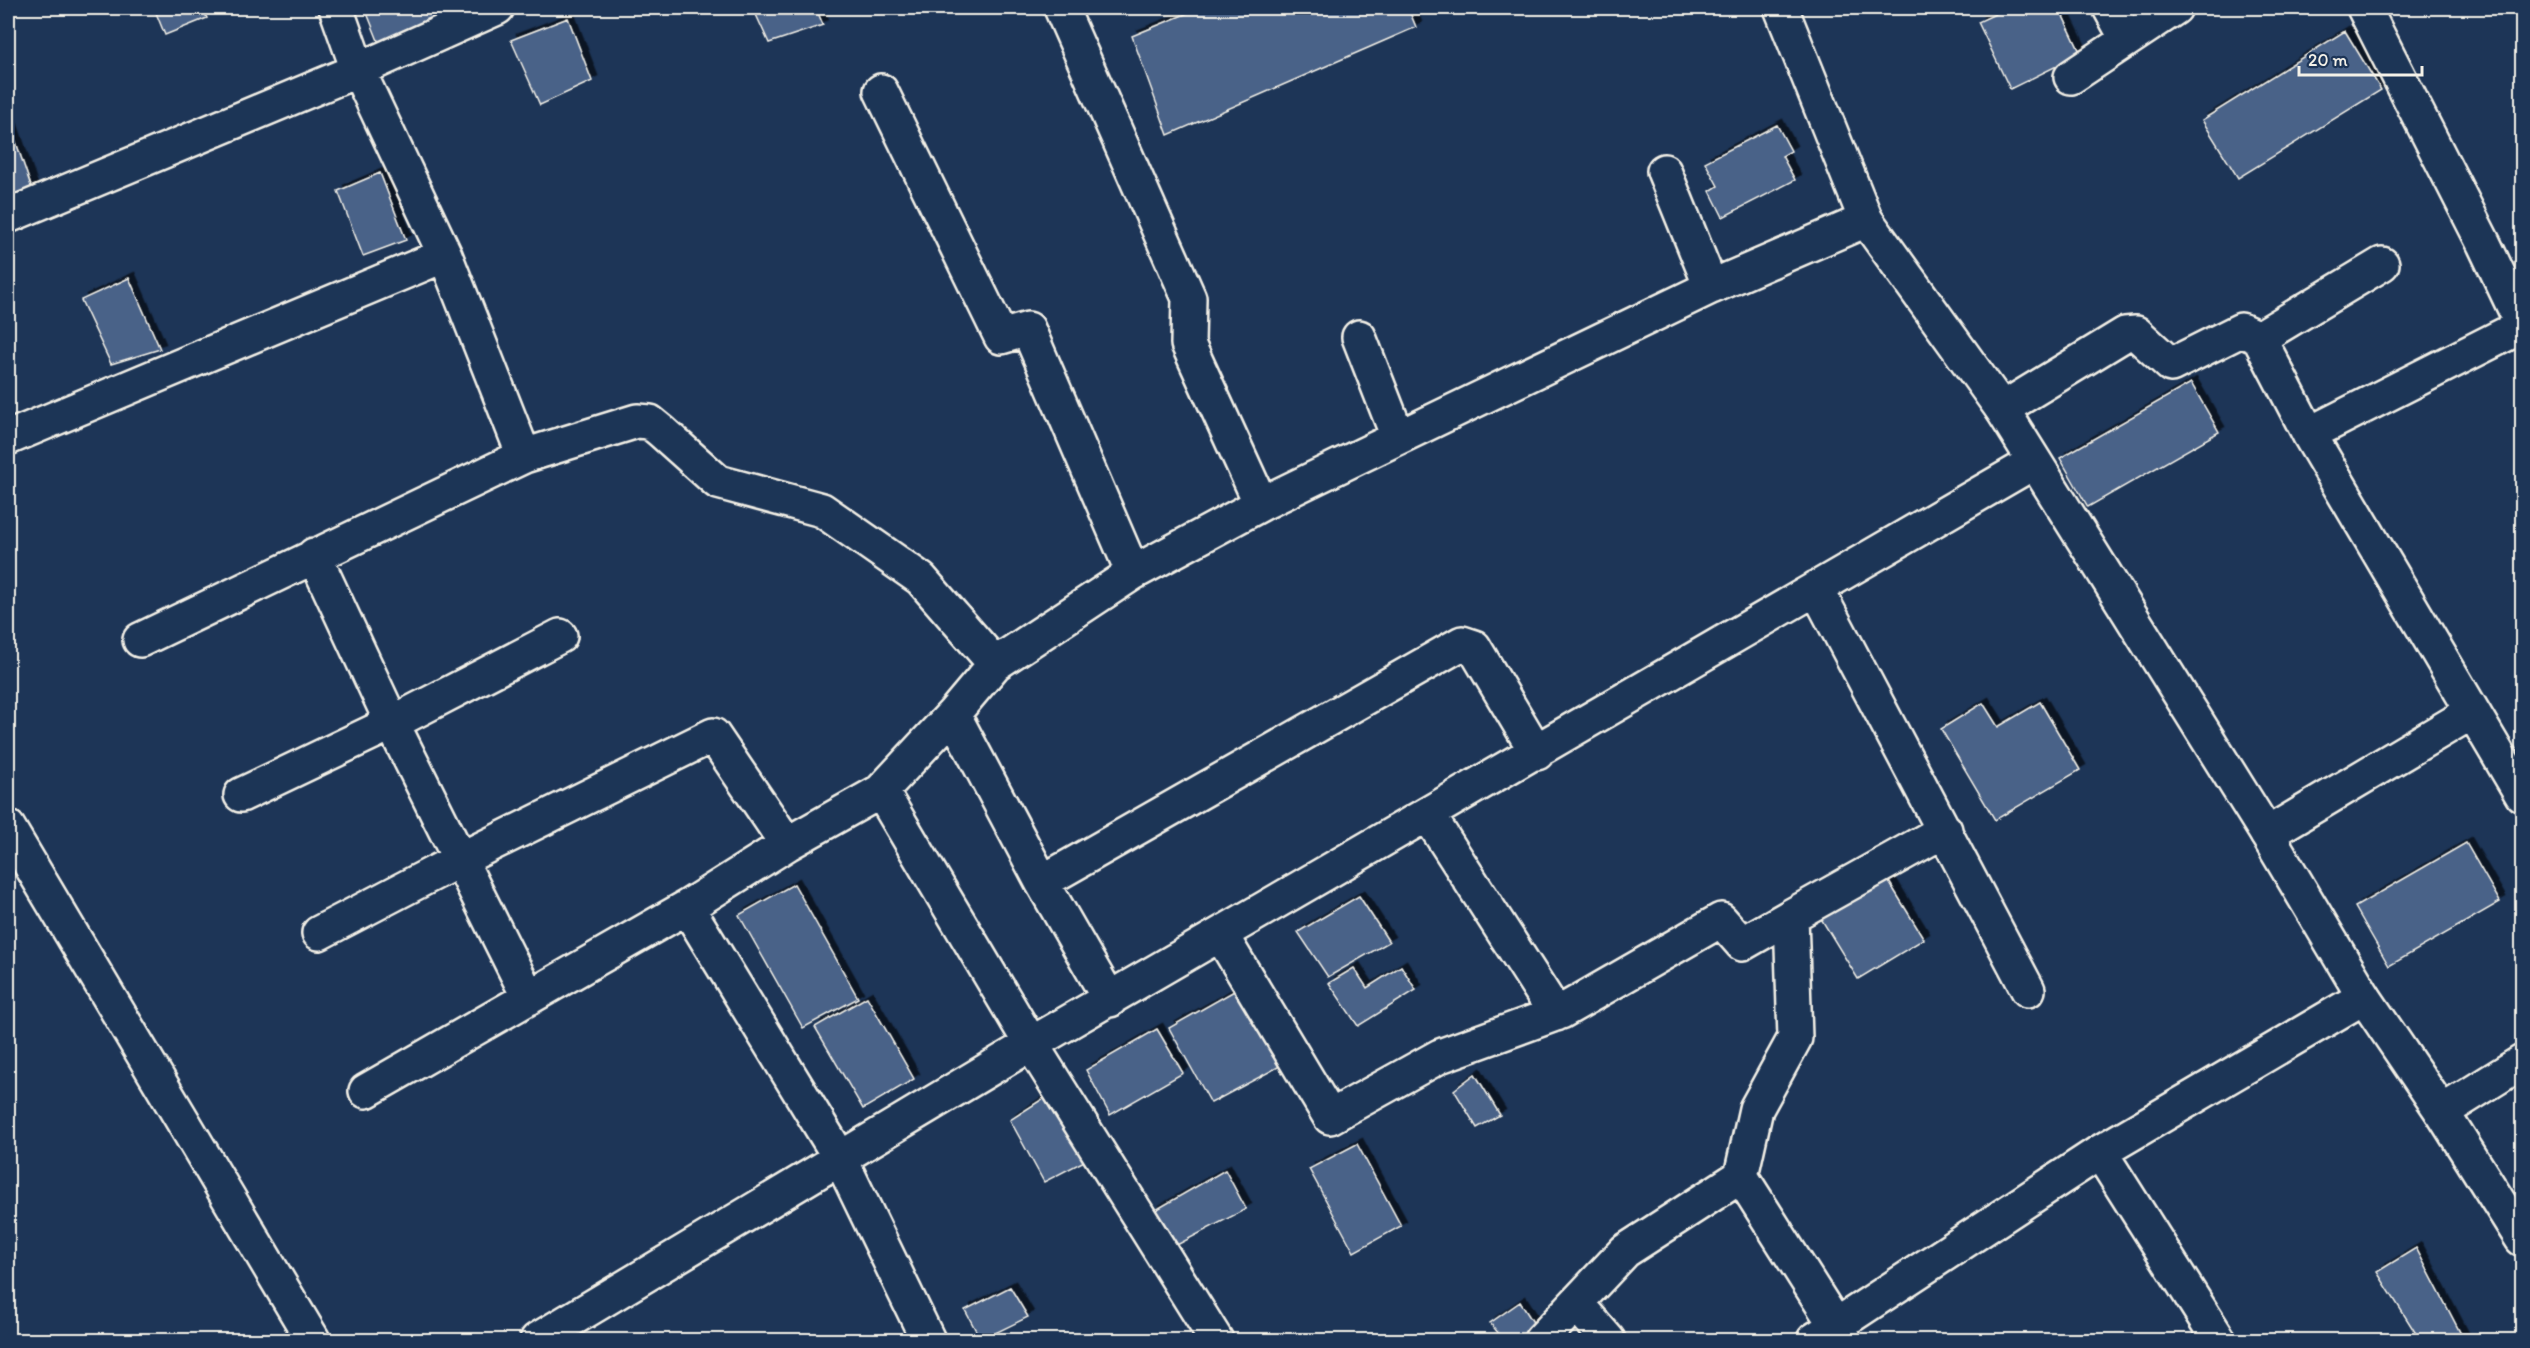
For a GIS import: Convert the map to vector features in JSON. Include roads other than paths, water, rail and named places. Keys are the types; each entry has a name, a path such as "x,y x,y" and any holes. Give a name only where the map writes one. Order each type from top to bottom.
{"street":[{"path":"336,8 358,70 445,255 524,456"},
{"path":"8,216 358,70 497,8"},
{"path":"1061,8 1189,298 1188,344 1261,504"},
{"path":"1781,8 1866,220 2002,409 2267,834 2364,997 2442,1112 2523,1239"},
{"path":"2110,8 2127,39"},
{"path":"2071,77 2175,8"},
{"path":"2309,435 2523,325 2367,8"},
{"path":"881,91 1001,338 1028,329 1133,573"},
{"path":"1664,171 1711,287"},
{"path":"366,1091 687,907 787,844 881,791 953,714 995,664 1133,573 1261,504 1398,437 1711,287 1866,220"},
{"path":"8,438 445,255"},
{"path":"2259,338 2382,264"},
{"path":"2002,409 2125,334 2136,333 2171,365 2241,330 2259,338 2309,435 2523,795"},
{"path":"1359,337 1398,437"},
{"path":"140,640 524,456 637,421 650,422 718,482 822,510 921,579 995,664"},
{"path":"537,1341 1031,1044 1429,816 2034,462"},
{"path":"314,555 392,723 530,998"},
{"path":"1816,588 1946,830 2028,990"},
{"path":"241,795 392,723 560,636"},
{"path":"1042,882 1462,643 1474,646 1537,753"},
{"path":"2267,834 2472,712"},
{"path":"953,714 1042,882 1110,1000"},
{"path":"319,933 461,859 713,735 787,844"},
{"path":"881,791 1031,1044 1216,1341"},
{"path":"1429,816 1556,1014"},
{"path":"8,827 313,1341"},
{"path":"1221,935 1330,1117 1440,1056 1556,1014 1721,920 1742,944 1946,830"},
{"path":"687,907 840,1158 928,1341"},
{"path":"1791,916 1795,1038 1756,1110 1741,1176 1832,1336 2100,1152 2364,997"},
{"path":"2442,1112 2523,1062"},
{"path":"2100,1152 2219,1341"},
{"path":"1541,1341 1625,1251 1741,1176"},
{"path":"1576,1303 1608,1341"}]}
